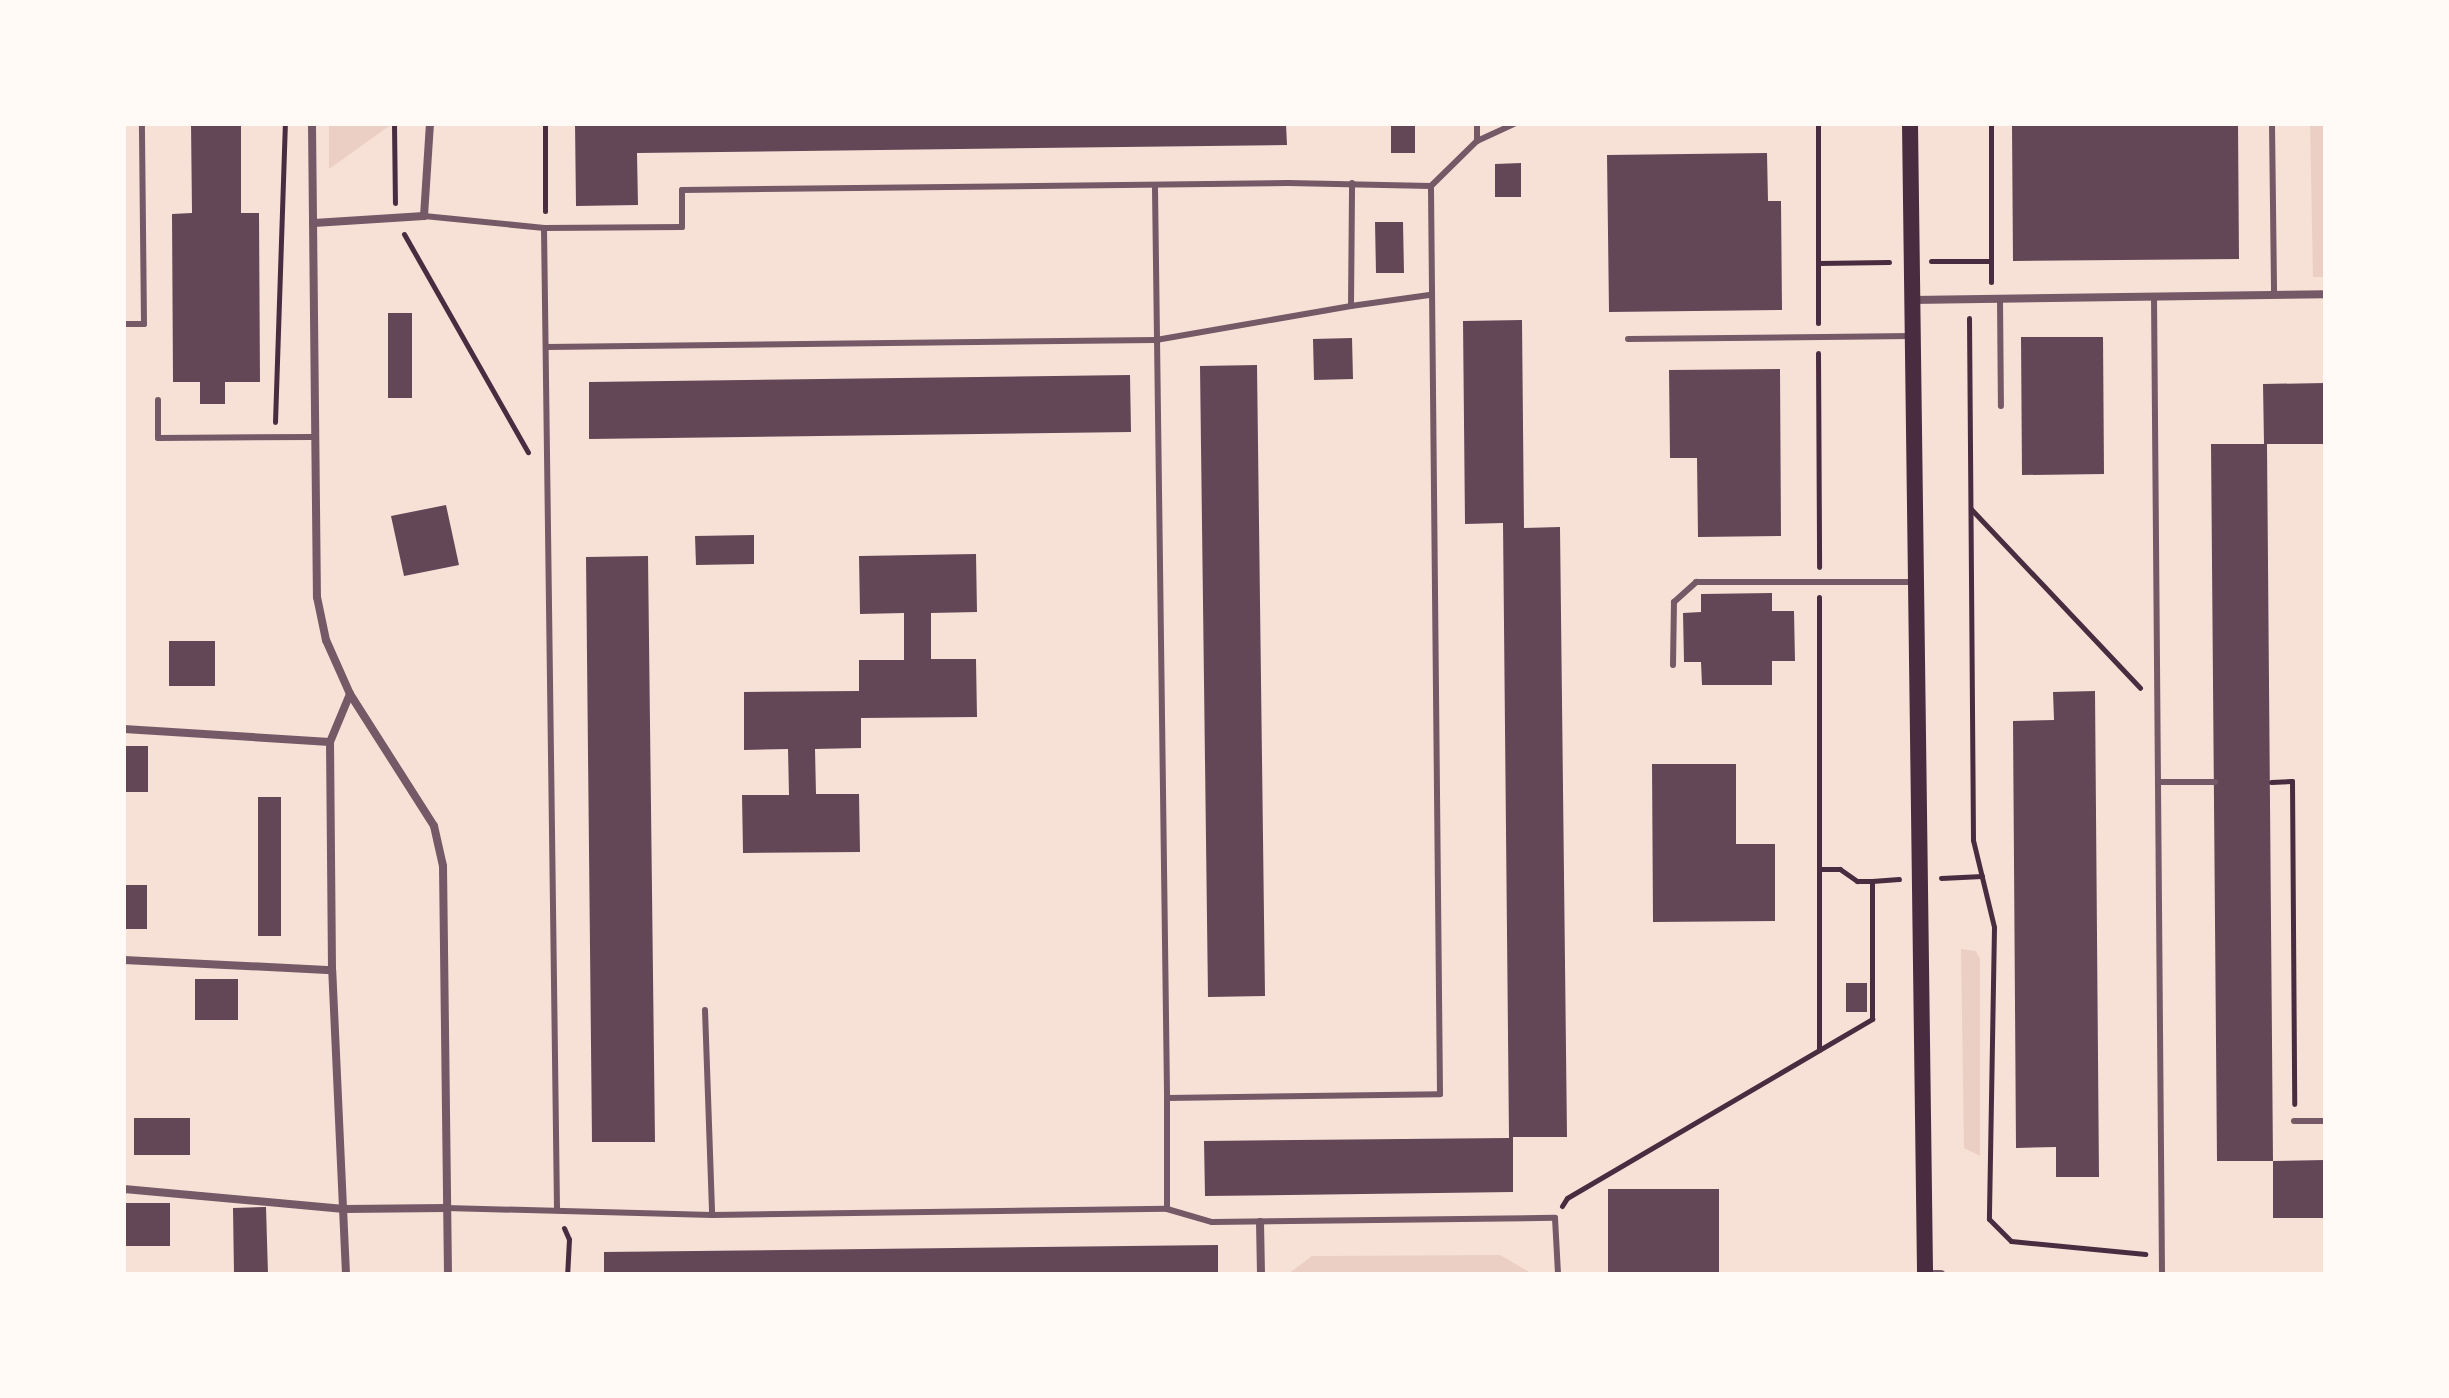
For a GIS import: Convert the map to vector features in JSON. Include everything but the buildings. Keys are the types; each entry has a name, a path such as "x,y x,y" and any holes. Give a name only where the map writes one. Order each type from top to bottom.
{"main road":[{"path":"1910,124 1924,1274"}],"street":[{"path":"312,124 317,597 326,640 350,694 434,826 443,866 448,1274"},
{"path":"314,223 424,216 430,124"},
{"path":"1912,300 2325,294"},
{"path":"346,1274 332,970 330,742 350,694"},
{"path":"124,729 330,742"},
{"path":"124,960 332,970"},
{"path":"124,1189 344,1209 446,1208"},
{"path":"1260,1222 1261,1274"},
{"path":"1924,1274 1941,1274"}],"lane":[{"path":"124,324 144,324 142,124"},
{"path":"1477,124 1477,141"},
{"path":"1167,1098 1440,1094 1429,295 1431,186 1477,141 1514,124"},
{"path":"2272,124 2274,295"},
{"path":"424,216 544,228 682,227 682,190 1155,188 1352,183 1431,186"},
{"path":"1351,306 1352,183"},
{"path":"1155,188 1167,1209"},
{"path":"544,228 557,1210"},
{"path":"546,347 1156,340 1429,295"},
{"path":"2154,297 2162,1274"},
{"path":"1995,299 2001,406"},
{"path":"1628,339 1912,336"},
{"path":"158,400 158,438 313,437"},
{"path":"1673,665 1674,602 1696,582 1915,582"},
{"path":"2158,782 2215,782"},
{"path":"705,1010 712,1215"},
{"path":"2294,1121 2325,1121"},
{"path":"446,1208 712,1215 1167,1209 1212,1222 1555,1218 1558,1274"}],"path":[{"path":"275,437 285,124"},
{"path":"394,124 395,218 548,485"},
{"path":"544,228 545,124"},
{"path":"1991,124 1995,299"},
{"path":"1969,300 1973,840 1994,927 1989,1219 2011,1241 2162,1256"},
{"path":"1970,508 2158,707"},
{"path":"2271,782 2292,781 2294,1121"},
{"path":"1555,1218 1567,1198 1872,1019 1872,881 1857,881 1840,869 1819,869"},
{"path":"557,1210 569,1239 567,1274"}],"shaded area":[{"path":"329,124 392,124 329,169"},
{"path":"2310,124 2325,124 2325,277 2313,277"},
{"path":"1961,949 1976,951 1980,959 1980,1156 1964,1148"},
{"path":"1500,1255 1533,1274 1288,1274 1312,1256"}]}
